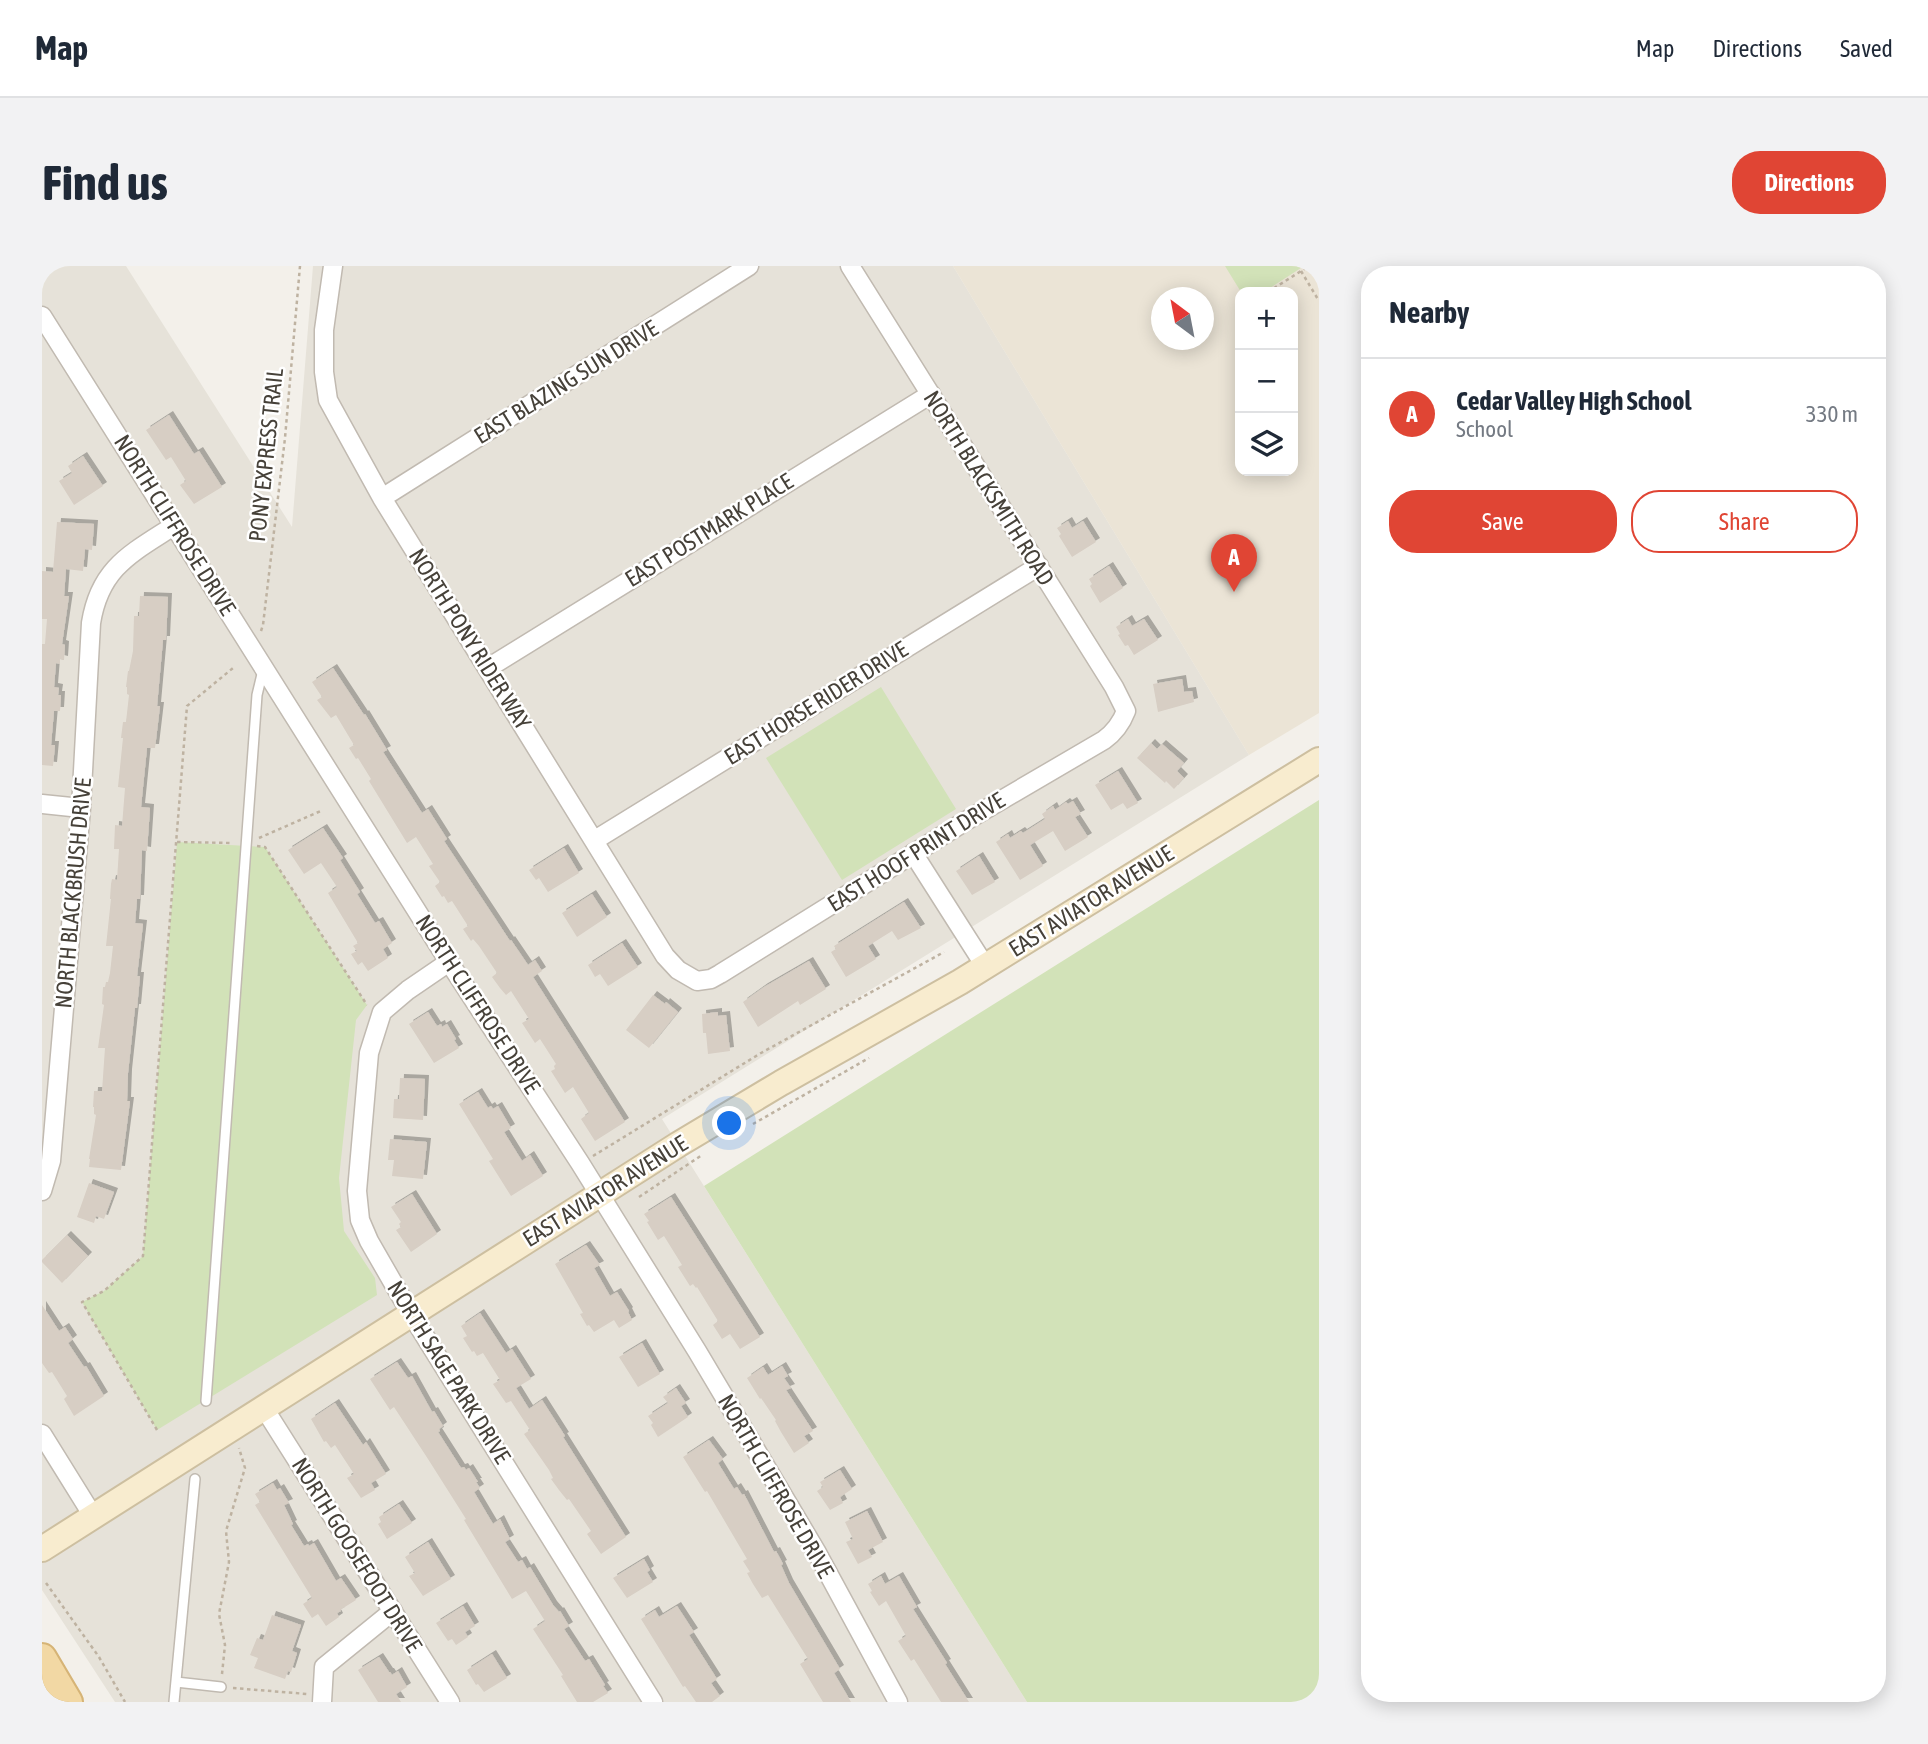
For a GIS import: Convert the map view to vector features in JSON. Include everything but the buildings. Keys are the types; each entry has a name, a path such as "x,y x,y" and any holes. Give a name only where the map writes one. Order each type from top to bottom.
{"main road":[{"path":"42,1658 68,1702"}],"street":[{"name":"NORTH PONY RIDER WAY","path":"333,266 324,330 324,372 328,400 382,498 665,956 678,970 697,981"},
{"name":"EAST BLAZING SUN DRIVE","path":"382,498 750,266"},
{"name":"NORTH BLACKSMITH ROAD","path":"850,266 1114,687 1126,712"},
{"name":"NORTH CLIFFROSE DRIVE","path":"42,316 449,962 600,1194 816,1551 898,1702"},
{"name":"EAST POSTMARK PLACE","path":"488,668 931,394"},
{"name":"NORTH BLACKBRUSH DRIVE","path":"42,1191 51,1161 81,808 93,609 110,574 125,558 175,525"},
{"name":"EAST HORSE RIDER DRIVE","path":"595,840 1039,566"},
{"name":"EAST HOOF PRINT DRIVE","path":"697,981 711,979 720,974 913,853 1113,734 1122,723 1126,712"},
{"name":"EAST AVIATOR AVENUE","path":"42,1549 741,1106 985,966 1319,760"},
{"path":"42,804 81,808"},
{"path":"913,853 985,966"},
{"path":"375,1008 408,990 449,962"},
{"name":"NORTH SAGE PARK DRIVE","path":"375,1008 356,1191 360,1220 369,1241 411,1314 653,1702"},
{"name":"NORTH GOOSEFOOT DRIVE","path":"264,1408 450,1702"},
{"path":"42,1434 93,1517"},
{"path":"314,1698 324,1667 393,1611"}],"lane":[{"path":"206,1401 257,695 264,665"},
{"path":"174,1702 195,1479"},
{"path":"176,1682 221,1687"}],"path":[{"name":"PONY EXPRESS TRAIL","path":"249,642 258,635 263,625 285,438 300,266"},
{"path":"1276,287 1309,266"},
{"path":"1301,271 1319,301"},
{"path":"157,1430 82,1302 104,1291 143,1256 187,706 233,668"},
{"path":"246,845 323,810"},
{"path":"177,842 265,848 375,1008"},
{"path":"590,1157 761,1053 944,952"},
{"path":"239,1448 245,1468 226,1531 229,1562 219,1614 225,1645 221,1687 314,1698"},
{"path":"46,1583 99,1657 125,1702"}],"shaded area":[{"path":"42,266 126,266 292,527 313,266 953,266 1249,755 662,1119 1027,1702 115,1702 42,1590"},
{"path":"953,266 1319,266 1319,713 1249,755"}],"green space":[{"path":"1225,266 1304,266 1272,287 1238,287"},
{"path":"881,687 956,809 842,880 766,758"},
{"path":"1319,800 1319,1702 1027,1702 704,1186"},
{"path":"177,842 265,847 367,1005 356,1020 339,1178 344,1231 375,1278 377,1295 157,1430 82,1302 104,1291 143,1256"}],"place":[{"name":"Cedar Valley High School","path":"1234,592"}]}
